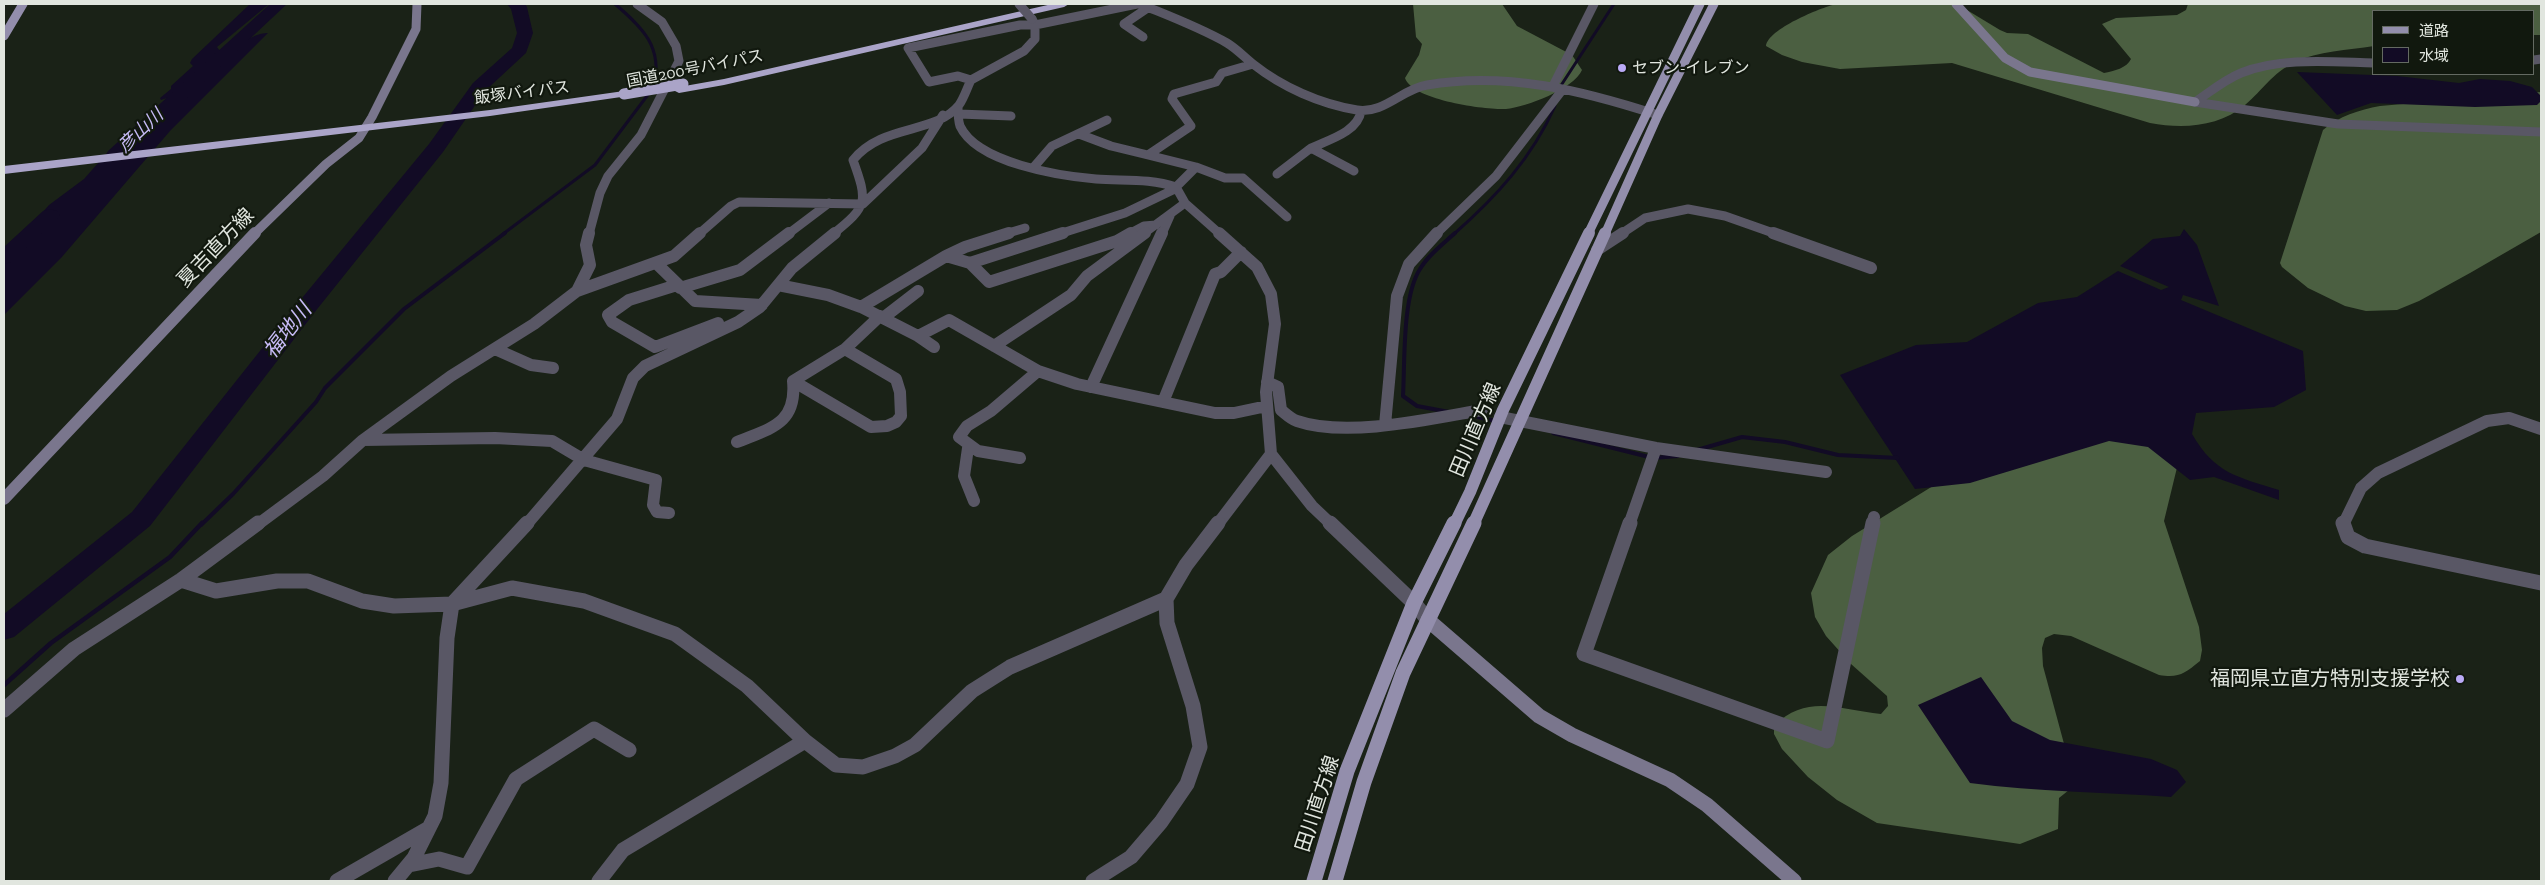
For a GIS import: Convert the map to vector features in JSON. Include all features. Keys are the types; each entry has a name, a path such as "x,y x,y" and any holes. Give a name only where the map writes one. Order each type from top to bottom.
{"highway":[{"path":"681,87 1036,4"},
{"name":"国道200号バイパス","path":"328,137 489,117 724,82 1064,4"},
{"path":"4,170 328,137"},
{"path":"4,178 328,137"}],"main road":[{"path":"4,36 23,4"},
{"name":"夏吉直方線","path":"4,500 255,232 326,164 363,133 416,29 417,4"},
{"name":"田川直方線","path":"1335,881 1364,782 1403,673 1598,250 1700,4"},
{"name":"田川直方線","path":"1314,881 1346,771 1414,603 1470,492 1500,417 1653,114 1714,4"},
{"path":"1956,4 2005,58 2030,72 2195,102"},
{"path":"1428,620 1539,716 1572,735 1670,780 1707,805 1794,881"}],"street":[{"path":"577,291 590,265 586,245 600,193 608,176 642,135 666,84 679,62 676,46 662,22 637,4"},
{"path":"1019,4 1033,22 1035,39 1024,51 971,80 958,110 960,126 964,133 988,151 1010,162 1033,168 1087,179 1157,180 1177,187 1185,203 1257,267 1271,294 1275,324 1267,382 1271,454 1312,506 1414,603 1428,620"},
{"path":"1385,425 1397,296 1410,264 1427,243 1496,176 1558,87 1594,4"},
{"path":"1142,5 1124,24 1143,37"},
{"path":"971,80 958,76 929,82 908,48 1033,22 1142,5 1215,37 1240,52 1253,64 1281,83 1296,90 1361,110 1379,109 1423,85 1500,79 1558,87 1653,114"},
{"path":"2195,102 2233,77 2248,70 2285,64 2372,63"},
{"path":"1148,155 1191,126 1172,99 1174,94 1216,82 1222,73 1253,64"},
{"path":"2195,102 2338,124 2541,132"},
{"path":"863,204 862,186 852,160 858,150 870,142 958,110 1011,116"},
{"path":"1277,174 1311,148 1349,130 1360,120 1361,110"},
{"path":"394,881 408,864 435,816 441,783 447,638 452,604 584,460 618,419 633,378 645,366 744,318 762,305 792,268 854,217 863,204 922,148 943,115"},
{"path":"1033,168 1052,146 1065,138 1079,134 1107,120"},
{"path":"1079,134 1111,146 1196,167 1225,178 1243,178 1287,217"},
{"path":"1311,148 1354,171"},
{"path":"970,263 1125,213 1177,187 1196,167"},
{"path":"4,710 74,649 181,580 322,476 363,440 450,376 534,324 577,291 657,264 674,256 731,206 739,202 863,204"},
{"path":"744,318 724,320 655,347 612,322 608,315 622,304 678,286 740,270 828,203"},
{"path":"994,346 1071,295 1087,276 1185,203"},
{"path":"1598,250 1645,218 1688,209 1725,216 1871,268"},
{"path":"1091,387 1171,214"},
{"path":"946,256 970,263 989,282 1117,241 1144,226 1156,225"},
{"path":"860,307 946,256 965,247 1025,228"},
{"path":"1163,402 1215,274 1221,272 1241,252"},
{"path":"657,264 695,301 762,305"},
{"path":"778,285 828,295 860,307 934,346"},
{"path":"793,381 845,349 882,317 918,291"},
{"path":"918,336 948,320 1038,371 1091,387 1215,412 1234,413 1267,406"},
{"path":"495,348 531,366 554,368"},
{"path":"793,381 871,427 887,426 896,422 900,416 898,402 899,384 896,379 845,349"},
{"path":"1020,458 1000,456 968,448 959,436 966,426 991,410 1038,371"},
{"path":"737,442 783,422 790,415 796,396 793,381"},
{"path":"1267,382 1278,387 1280,409 1287,416 1329,428 1385,425 1482,410"},
{"path":"1500,417 1656,448 1826,472"},
{"path":"2541,429 2509,418 2488,421 2378,473 2361,488 2343,524 2348,537 2365,546 2541,583"},
{"path":"363,440 495,438 552,441 584,460 656,480 652,505 657,512 669,513"},
{"path":"968,448 964,480 973,491 974,501"},
{"path":"1656,448 1584,654 1827,741 1874,517"},
{"path":"1093,881 1131,857 1161,822 1187,784 1200,747 1194,706 1167,623 1166,599 1186,565 1271,454"},
{"path":"181,580 216,591 278,581 308,581 362,601 394,606 452,604 512,588 584,601 675,634 747,686 805,741 836,765 863,768 895,756 915,745 972,691 1010,667 1166,599"},
{"path":"408,864 439,859 467,867 516,779 594,729 629,750"},
{"path":"599,881 623,850 653,830 805,741"},
{"path":"337,881 429,828"}],"green space":[{"path":"1413,4 1502,4 1517,26 1572,55 1582,70 1570,84 1560,90 1537,101 1515,108 1482,108 1434,98 1410,86 1405,78 1419,55 1422,44 1416,37"},
{"path":"1836,4 1957,4 2000,30 2007,33 2028,34 2104,73 2123,67 2131,59 2102,24 2116,18 2177,15 2186,10 2188,4 2541,4 2541,35 2535,35 2535,10 2372,10 2372,46 2333,51 2304,58 2280,72 2245,105 2224,118 2188,126 2175,126 2150,123 1952,63 1840,69 1802,62 1782,55 1766,46 1769,39 1785,26"},
{"path":"2541,92 2541,232 2419,301 2397,310 2366,311 2345,306 2308,288 2282,267 2280,263 2323,130 2329,125 2350,114 2380,106"},
{"path":"2091,426 2182,447 2164,521 2199,627 2202,650 2200,661 2181,674 2172,676 2159,675 2071,636 2054,634 2045,638 2042,648 2043,666 2073,777 2069,790 2059,798 2058,829 2020,844 1877,823 1837,800 1808,777 1782,749 1774,734 1774,726 1786,716 1799,710 1824,706 1881,714 1888,706 1887,696 1851,664 1826,636 1815,617 1811,593 1828,555 1852,536 1941,481"}],"water":[{"path":"250,4 269,4 217,47 220,51 226,50 255,36 268,33 170,131 61,258 4,315 4,257 24,242 33,223 49,205 84,179 107,153 132,136 145,130 181,93 161,100 160,98 193,66 190,63 192,59"},
{"path":"2297,72 2397,76 2459,83 2480,79 2510,81 2532,87 2541,96 2541,101 2537,105 2475,107 2371,103 2337,115"},
{"path":"2184,229 2197,245 2219,306 2183,295 2181,300 2303,351 2306,390 2274,407 2196,413 2192,434 2210,458 2219,466 2240,477 2279,490 2279,500 2214,477 2190,480 2148,447 2109,441 1970,483 1915,489 1840,375 1916,345 1967,342 2038,303 2077,297 2118,271 2161,290 2169,287 2120,266 2153,239 2180,236"},
{"path":"1981,677 2012,721 2050,740 2151,759 2177,770 2186,782 2171,797 2045,790 1970,783 1918,705"}],"waterway":[{"name":"彦山川","path":"115,155 279,4"},
{"name":"福地川","path":"4,629 141,519 310,303 436,148 479,87 504,66 520,49 525,33 519,7 515,4"},
{"path":"615,4 642,30 653,49 656,60 654,86"},
{"path":"1560,87 1614,4"},
{"path":"503,234 595,165 650,92"},
{"path":"1454,234 1512,176 1535,143 1555,106"},
{"name":"彦山川","path":"4,258 50,215"},
{"path":"201,525 233,494 316,402 325,388 404,309 505,233"},
{"path":"1449,412 1417,406 1403,396 1405,330 1410,296 1420,269 1427,259 1455,233"},
{"path":"1473,416 1495,421"},
{"path":"1553,433 1653,458 1678,456"},
{"path":"1697,450 1742,437 1785,442 1838,455 1898,458"},
{"path":"4,685 51,643 170,557 202,523"}],"place":[{"name":"セブン-イレブン","path":"1622,68"},
{"name":"福岡県立直方特別支援学校","path":"2460,679"}]}
